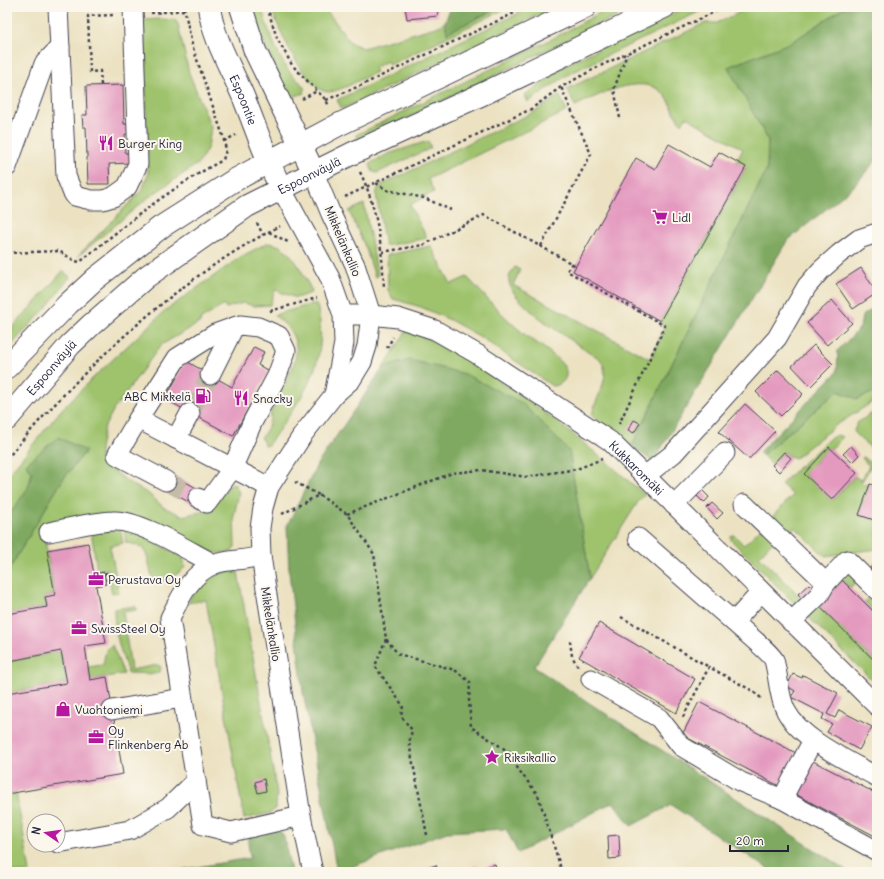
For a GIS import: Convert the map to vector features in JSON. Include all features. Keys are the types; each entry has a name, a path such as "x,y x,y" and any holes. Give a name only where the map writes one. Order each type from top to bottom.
{"main road":[{"name":"Espoontie","path":"209,7 218,38 255,125 268,162 282,190"},
{"path":"241,7 255,51 299,145 314,173"},
{"path":"7,367 68,304 95,279 161,227 233,181 338,125 585,7"},
{"name":"Espoonväylä","path":"7,419 70,345 91,325 146,277 247,206 352,154 487,92 664,7"}],"street":[{"path":"58,7 65,164 69,185 75,196 91,200 113,198 127,186 138,164 132,7"},
{"path":"7,167 44,64 60,46"},
{"name":"Mikkelänkallio","path":"313,872 301,816 261,556 260,528 263,508 269,487 304,433 334,395 351,380 362,362 367,346 371,315 355,264 331,214 314,173"},
{"name":"Mikkelänkallio","path":"282,190 330,278 343,315 344,343 334,395"},
{"path":"645,476 674,453 777,338 807,286 820,270 860,239 877,233"},
{"name":"Kukkaromäki","path":"343,315 371,315 398,318 434,330 477,354 567,412 610,442 621,451 791,622 874,698"},
{"path":"166,482 117,455 177,358 215,334 240,325 258,327 278,336 286,351 277,376 253,421 232,469 207,503 198,498"},
{"path":"210,375 234,327"},
{"path":"176,439 190,413"},
{"path":"138,419 269,487"},
{"path":"674,505 725,453"},
{"path":"744,504 826,583"},
{"path":"49,532 114,521 129,522 144,528 214,564"},
{"path":"638,538 773,658 786,712 805,734 877,776"},
{"path":"261,556 214,564 200,574 185,588 170,618 182,698 203,825 231,832 301,816"},
{"path":"791,622 819,595 826,583 847,560 877,590"},
{"path":"734,622 761,592"},
{"path":"591,679 658,718 680,746 741,782 782,799 877,851"},
{"path":"112,710 182,698"},
{"path":"782,799 813,740"},
{"path":"66,842 130,830 168,808 196,782"}],"path":[{"path":"184,7 192,46 223,136 226,150 223,160 233,181"},
{"path":"326,100 527,7"},
{"path":"620,118 614,89 628,53"},
{"path":"541,246 591,154 561,87"},
{"path":"7,254 59,251 75,262 80,262 149,208 203,171 223,160"},
{"path":"376,182 388,190 424,198 451,210"},
{"path":"247,206 263,234"},
{"path":"382,252 423,245 484,215 576,266"},
{"path":"572,263 567,271 665,326 617,429"},
{"path":"268,312 320,298"},
{"path":"383,354 392,342 398,318"},
{"path":"347,514 452,473 481,470 526,477 577,469 621,451"},
{"path":"290,486 293,480 347,514 374,554 386,639 375,666 403,706 401,716 412,730 409,743 427,835"},
{"path":"280,510 280,515 319,495"},
{"path":"106,572 108,584"},
{"path":"621,617 771,703 783,703"},
{"path":"386,639 398,654 455,670 470,682 469,700 471,727 509,752 538,795 562,872"},
{"path":"570,641 572,656 580,671 591,679"},
{"path":"670,732 681,722 709,667"}],"green space":[{"path":"252,7 261,7 279,56 292,75 303,86 305,89 304,93 290,98 264,42"},
{"path":"271,7 324,7 351,43 363,48 439,26 445,22 447,32 494,10 494,7 509,7 389,65 387,61 374,68 376,72 345,87 328,92 319,89 302,70 279,28"},
{"path":"451,7 494,7 494,10 447,33 445,22"},
{"path":"532,7 556,7 342,109 337,100"},
{"path":"610,7 636,7 359,141 356,135 552,39"},
{"path":"686,7 709,7 569,74 528,102 525,95 567,64"},
{"path":"751,7 845,7 792,42 728,67 768,140 767,169 632,446 592,416 605,373 604,366 600,359 546,323 531,311 511,288 509,277 515,267 520,270 513,285 650,359 664,330 660,321 746,168 736,162 743,149 686,117 682,124 676,117 663,93 654,87 631,85 607,92 575,106 567,89 705,23 717,23"},
{"path":"845,7 877,7 877,159 853,187 787,241 653,462 632,446 767,169 768,140 728,67 792,42"},
{"path":"144,20 175,20 178,24 189,73 211,127 208,147 199,163 149,197 77,257 142,190 148,175"},
{"path":"559,95 567,111 428,179 434,192 410,205 427,238 385,246 376,194 379,186 536,111"},
{"path":"428,141 431,148 377,173 373,172 370,165 371,163 388,154"},
{"path":"364,204 378,276 375,277 366,249 349,211"},
{"path":"267,243 275,244 289,253 300,268 312,291 311,293 296,298 275,290 270,305 255,306 243,303 226,308 224,305 200,320 201,322 161,345 114,409 104,428 100,449 100,460 128,482 149,494 163,507 183,516 211,509 230,485 235,484 239,493 234,515 235,547 232,552 216,553 199,549 144,524 43,529 55,595 45,597 47,607 7,614 7,573 63,479 86,451 42,451 26,464 32,472 29,488 7,518 7,476 62,409 166,310 242,256"},
{"path":"431,246 451,284 467,277 517,328 559,360 566,372 565,379 562,382 556,386 552,386 479,336 450,320 421,307 393,299 388,290 387,255"},
{"path":"63,271 70,277 45,309 7,350 7,334"},
{"path":"316,304 318,309 320,329 320,346 317,362 311,378 295,407 268,445 265,446 261,438 270,422 271,410 292,370 296,348 294,337 286,326 274,315"},
{"path":"877,306 877,391 857,399 838,391 762,455 759,452 837,372 838,350 860,328 862,316"},
{"path":"407,330 454,352 517,393 573,435 645,495 638,502 590,578 569,451 410,360 383,368"},
{"path":"410,360 465,374 522,403 569,451 590,578 534,667 849,872 773,872 671,805 631,826 613,802 518,853 506,829 447,832 337,872 303,692 289,572 287,526 318,463 383,368"},
{"path":"838,391 857,399 877,391 877,399 835,426 794,459 784,452 772,465 762,455"},
{"path":"877,410 877,453 857,436 854,431 857,423"},
{"path":"837,435 843,437 831,449 829,447 804,474 833,500 855,476 860,480 869,466 862,458 864,457 872,464 861,483 870,486 859,515 877,521 877,549 825,556 795,527 786,536 769,520 793,495 781,484 829,439"},
{"path":"58,437 86,451 63,479 7,573 7,518 28,488 32,472 26,464"},
{"path":"120,526 123,543 110,546 119,592 112,593 107,569 97,571 91,530"},
{"path":"124,526 183,557 185,567 171,578 158,582 154,581 147,556 144,551 135,544 126,543"},
{"path":"762,527 777,541 770,544 759,556 803,599 799,608 731,540 731,536 734,535 744,545"},
{"path":"851,567 861,576 850,588 842,580 818,605 877,663 876,684 805,614"},
{"path":"233,570 238,572 277,793 276,808 271,813 244,819 206,600 188,603 201,579"},
{"path":"875,591 877,592 877,615 865,602"},
{"path":"135,606 136,610 123,612 131,670 158,665 161,667 160,671 155,674 128,673 120,650 115,626 114,609"},
{"path":"112,645 124,674 90,680 88,667 103,665 106,650"},
{"path":"7,646 10,661 61,651 67,683 7,693"},
{"path":"16,792 30,872 7,872 7,794"},
{"path":"275,830 281,832 284,837 291,872 168,872 250,858 247,835"}],"building":[{"path":"405,7 437,7 438,16 407,19"},
{"name":"Burger King","path":"123,85 124,124 131,124 131,134 125,134 125,153 130,153 130,163 109,164 110,184 88,184 86,127 83,127 82,115 87,115 86,86"},
{"name":"Lidl","path":"669,144 710,167 719,152 746,167 660,321 573,271 636,158 655,169"},
{"path":"861,268 877,293 853,309 836,284"},
{"path":"832,300 852,323 827,345 807,323"},
{"path":"814,345 833,364 811,386 792,366"},
{"path":"254,347 264,352 258,365 269,371 233,436 165,399 186,361 232,387"},
{"path":"778,370 803,394 781,416 756,392"},
{"path":"745,404 775,431 749,459 719,432"},
{"path":"634,420 640,423 634,433 628,430"},
{"path":"851,446 859,455 852,462 843,454"},
{"path":"829,447 857,473 832,500 804,474"},
{"path":"784,452 791,458 779,472 772,465"},
{"path":"171,474 202,491 194,505 163,488"},
{"path":"870,484 877,486 877,521 859,515"},
{"path":"699,487 709,497 704,503 693,492"},
{"path":"712,503 723,513 717,519 707,508"},
{"path":"88,543 94,574 104,572 106,584 96,586 106,643 85,646 90,680 107,677 123,774 7,794 7,693 67,683 61,651 10,661 7,646 7,614 47,607 45,597 55,595 47,550"},
{"path":"877,560 877,581 867,572"},
{"path":"842,580 877,615 877,663 818,605"},
{"path":"809,584 814,589 803,599 798,594"},
{"path":"599,623 695,679 676,713 579,657"},
{"path":"793,674 802,678 803,675 838,693 827,714 835,718 839,710 872,727 859,750 827,732 832,724 822,719 824,714 791,697 795,691 787,686"},
{"path":"699,702 796,753 779,786 682,735"},
{"path":"813,761 877,794 877,837 795,794"},
{"path":"264,779 266,791 258,793 255,782"},
{"path":"619,835 620,858 609,859 608,836"},
{"path":"495,864 497,872 466,872 465,870 477,866 478,869"},
{"path":"436,865 439,872 417,872"}],"tunnel":[{"path":"190,413 210,375"},
{"path":"166,481 198,498"}],"place":[{"name":"Burger King","path":"106,143"},
{"name":"Lidl","path":"660,217"},
{"name":"ABC Mikkelä","path":"203,396"},
{"name":"Snacky","path":"241,398"},
{"name":"Perustava Oy","path":"96,579"},
{"name":"SwissSteel Oy","path":"79,628"},
{"name":"Vuohtoniemi","path":"63,709"},
{"name":"Oy Flinkenberg Ab","path":"96,737"},
{"name":"Riksikallio","path":"492,757"}]}
